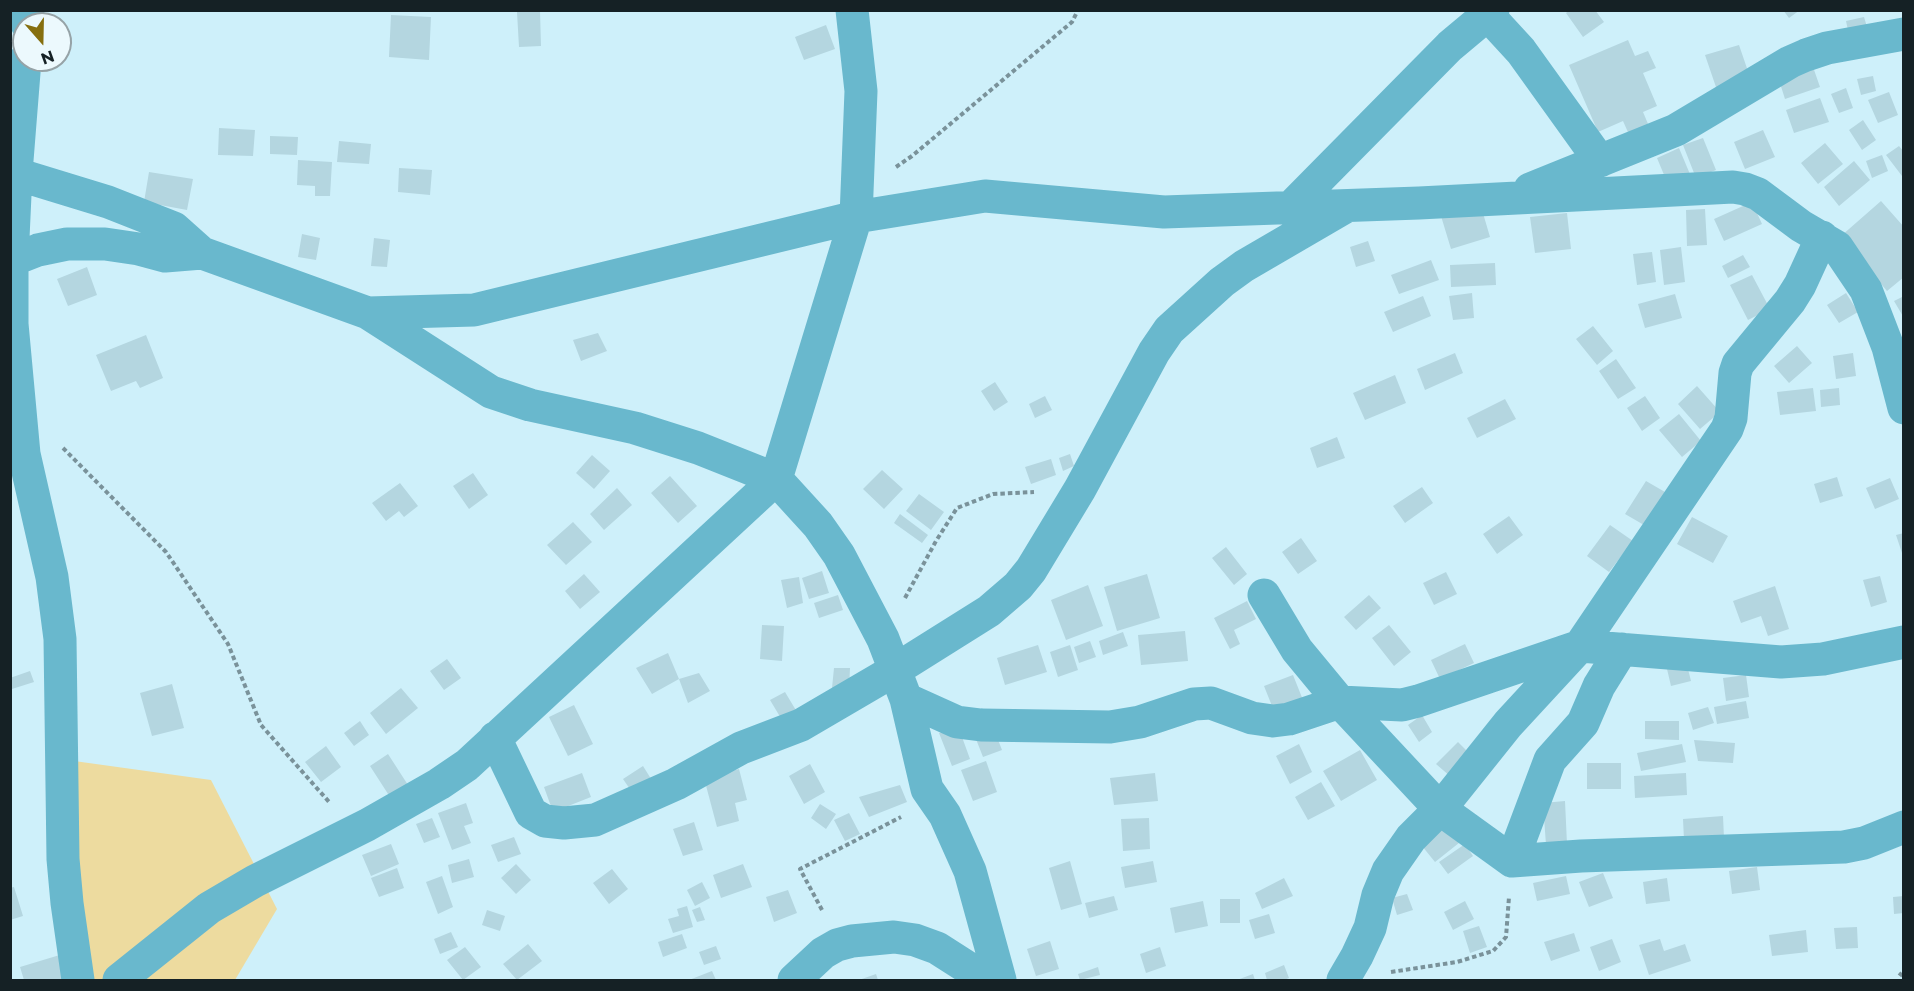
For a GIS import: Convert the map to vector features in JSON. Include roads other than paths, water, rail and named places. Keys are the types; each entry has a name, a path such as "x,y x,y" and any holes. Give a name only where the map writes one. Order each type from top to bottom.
{"street":[{"path":"119,981 209,908 255,881 367,825 440,784 467,765 776,478 857,204 861,91 852,10"},
{"path":"1292,206 1450,46 1490,12 1600,161"},
{"path":"1509,197 1676,130 1806,55 1827,48 1904,34"},
{"path":"24,72 13,172 11,261 13,336 24,454 52,577 60,639 63,859 78,981"},
{"path":"13,172 108,202 174,228 201,253 368,313 491,392 530,405 646,432 698,448 776,478 818,525 838,555 883,639 900,684 927,789 945,815 970,872 1000,981"},
{"path":"368,313 474,310 857,204 985,196 1164,212 1646,193 1733,187 1758,195 1801,226 1837,247 1866,290 1888,347 1904,408"},
{"path":"495,738 531,813 545,821 564,823 595,820 675,784 741,748 900,684 1018,586 1031,570 1080,489 1154,352 1169,330 1222,282 1244,266 1350,205"},
{"path":"1343,981 1358,956 1370,928 1377,895 1388,871 1411,838 1440,809 1508,724 1580,646 1727,429 1731,418 1735,373 1738,364 1790,301 1822,237"},
{"path":"11,261 38,250 67,244 105,244 165,256 201,253"},
{"path":"1264,595 1297,650 1340,702 1440,809 1512,861 1581,856 1844,847 1864,843 1903,827"},
{"path":"900,684 957,722 981,725 1110,728 1140,722 1194,704 1211,703 1252,718 1273,721 1289,719 1340,702 1402,705 1580,646 1781,662 1823,659 1904,642"},
{"path":"1512,861 1550,760 1583,723 1599,686 1622,649"},
{"path":"794,981 823,953 837,945 852,941 894,937 915,940 937,948 987,981"}]}
